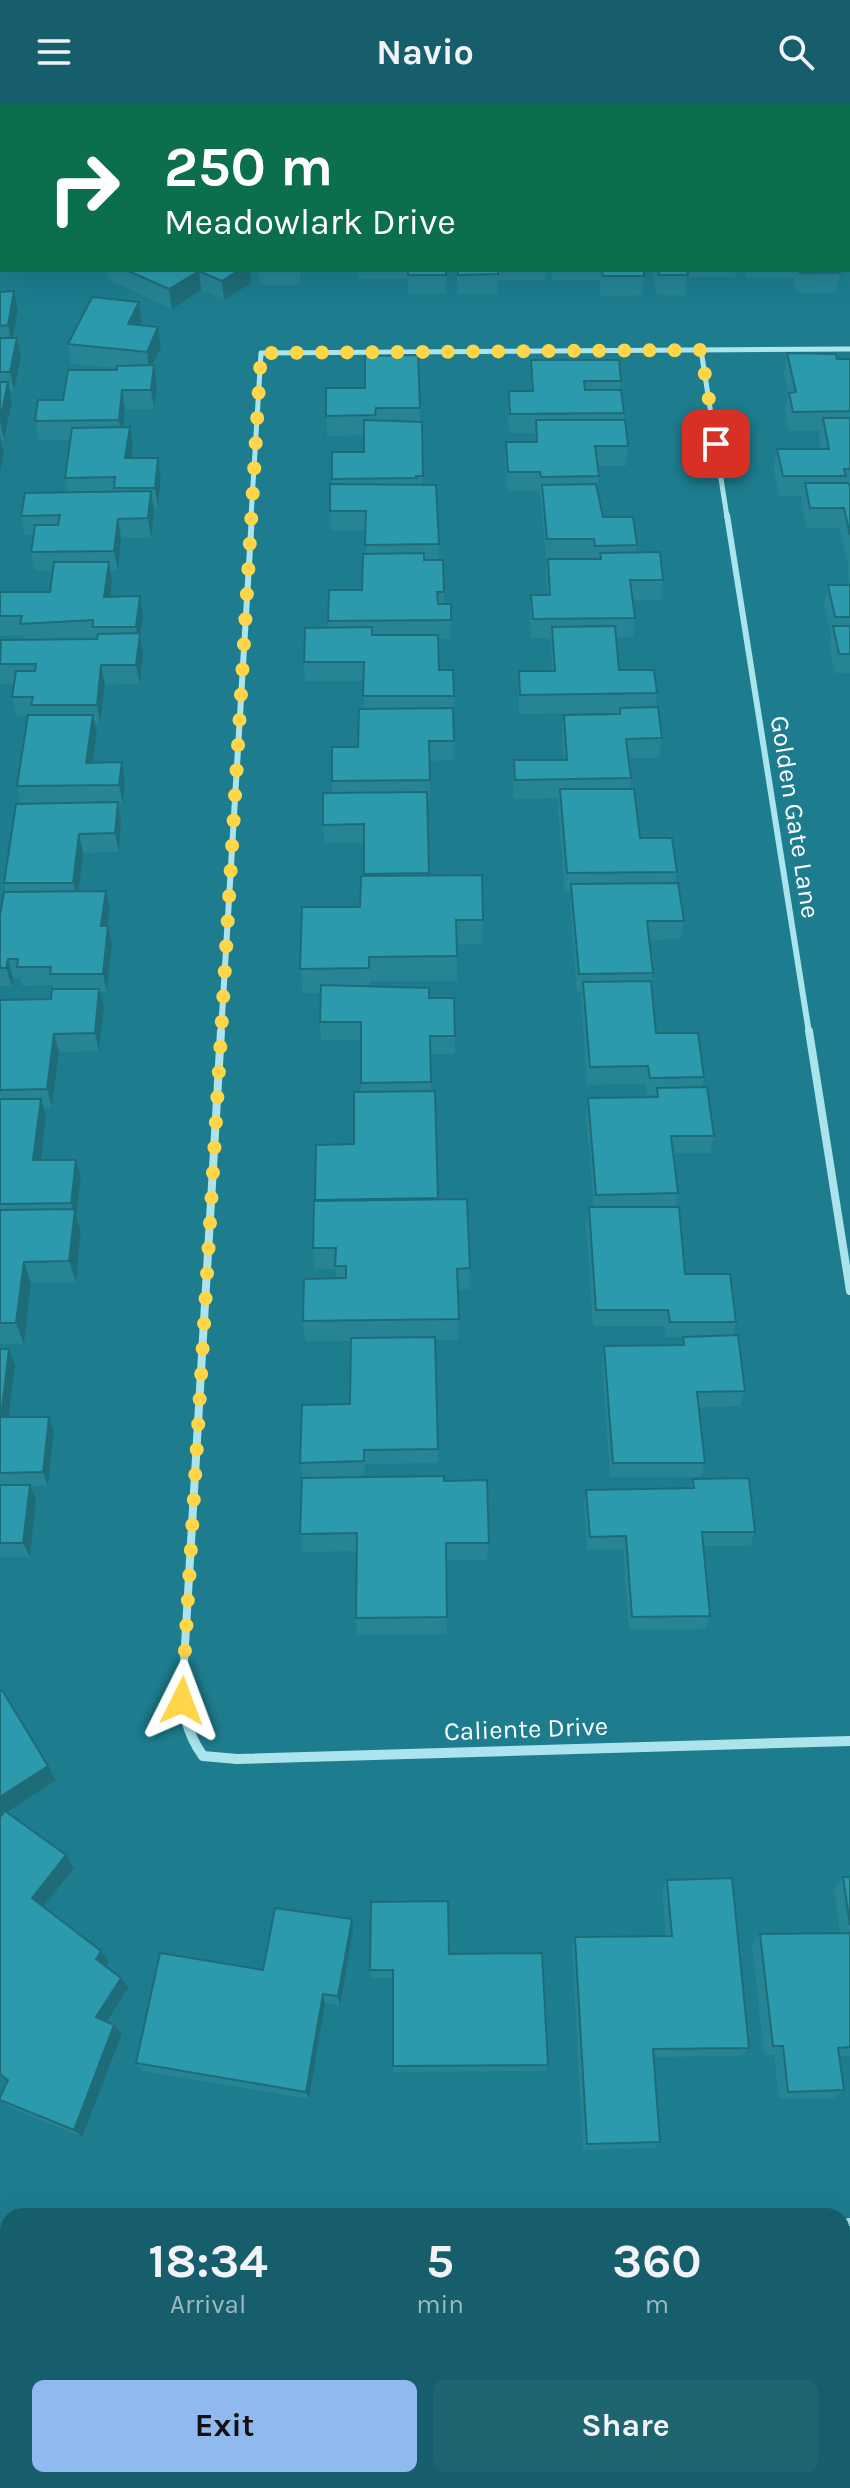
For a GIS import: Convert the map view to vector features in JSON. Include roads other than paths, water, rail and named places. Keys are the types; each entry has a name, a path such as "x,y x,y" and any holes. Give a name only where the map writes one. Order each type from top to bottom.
{"street":[{"path":"701,350 850,349"},
{"name":"Caliente Drive","path":"701,350 261,353 182,1701 189,1737 203,1756 237,1759 850,1741"},
{"name":"Golden Gate Lane","path":"701,350 850,1291"}]}
